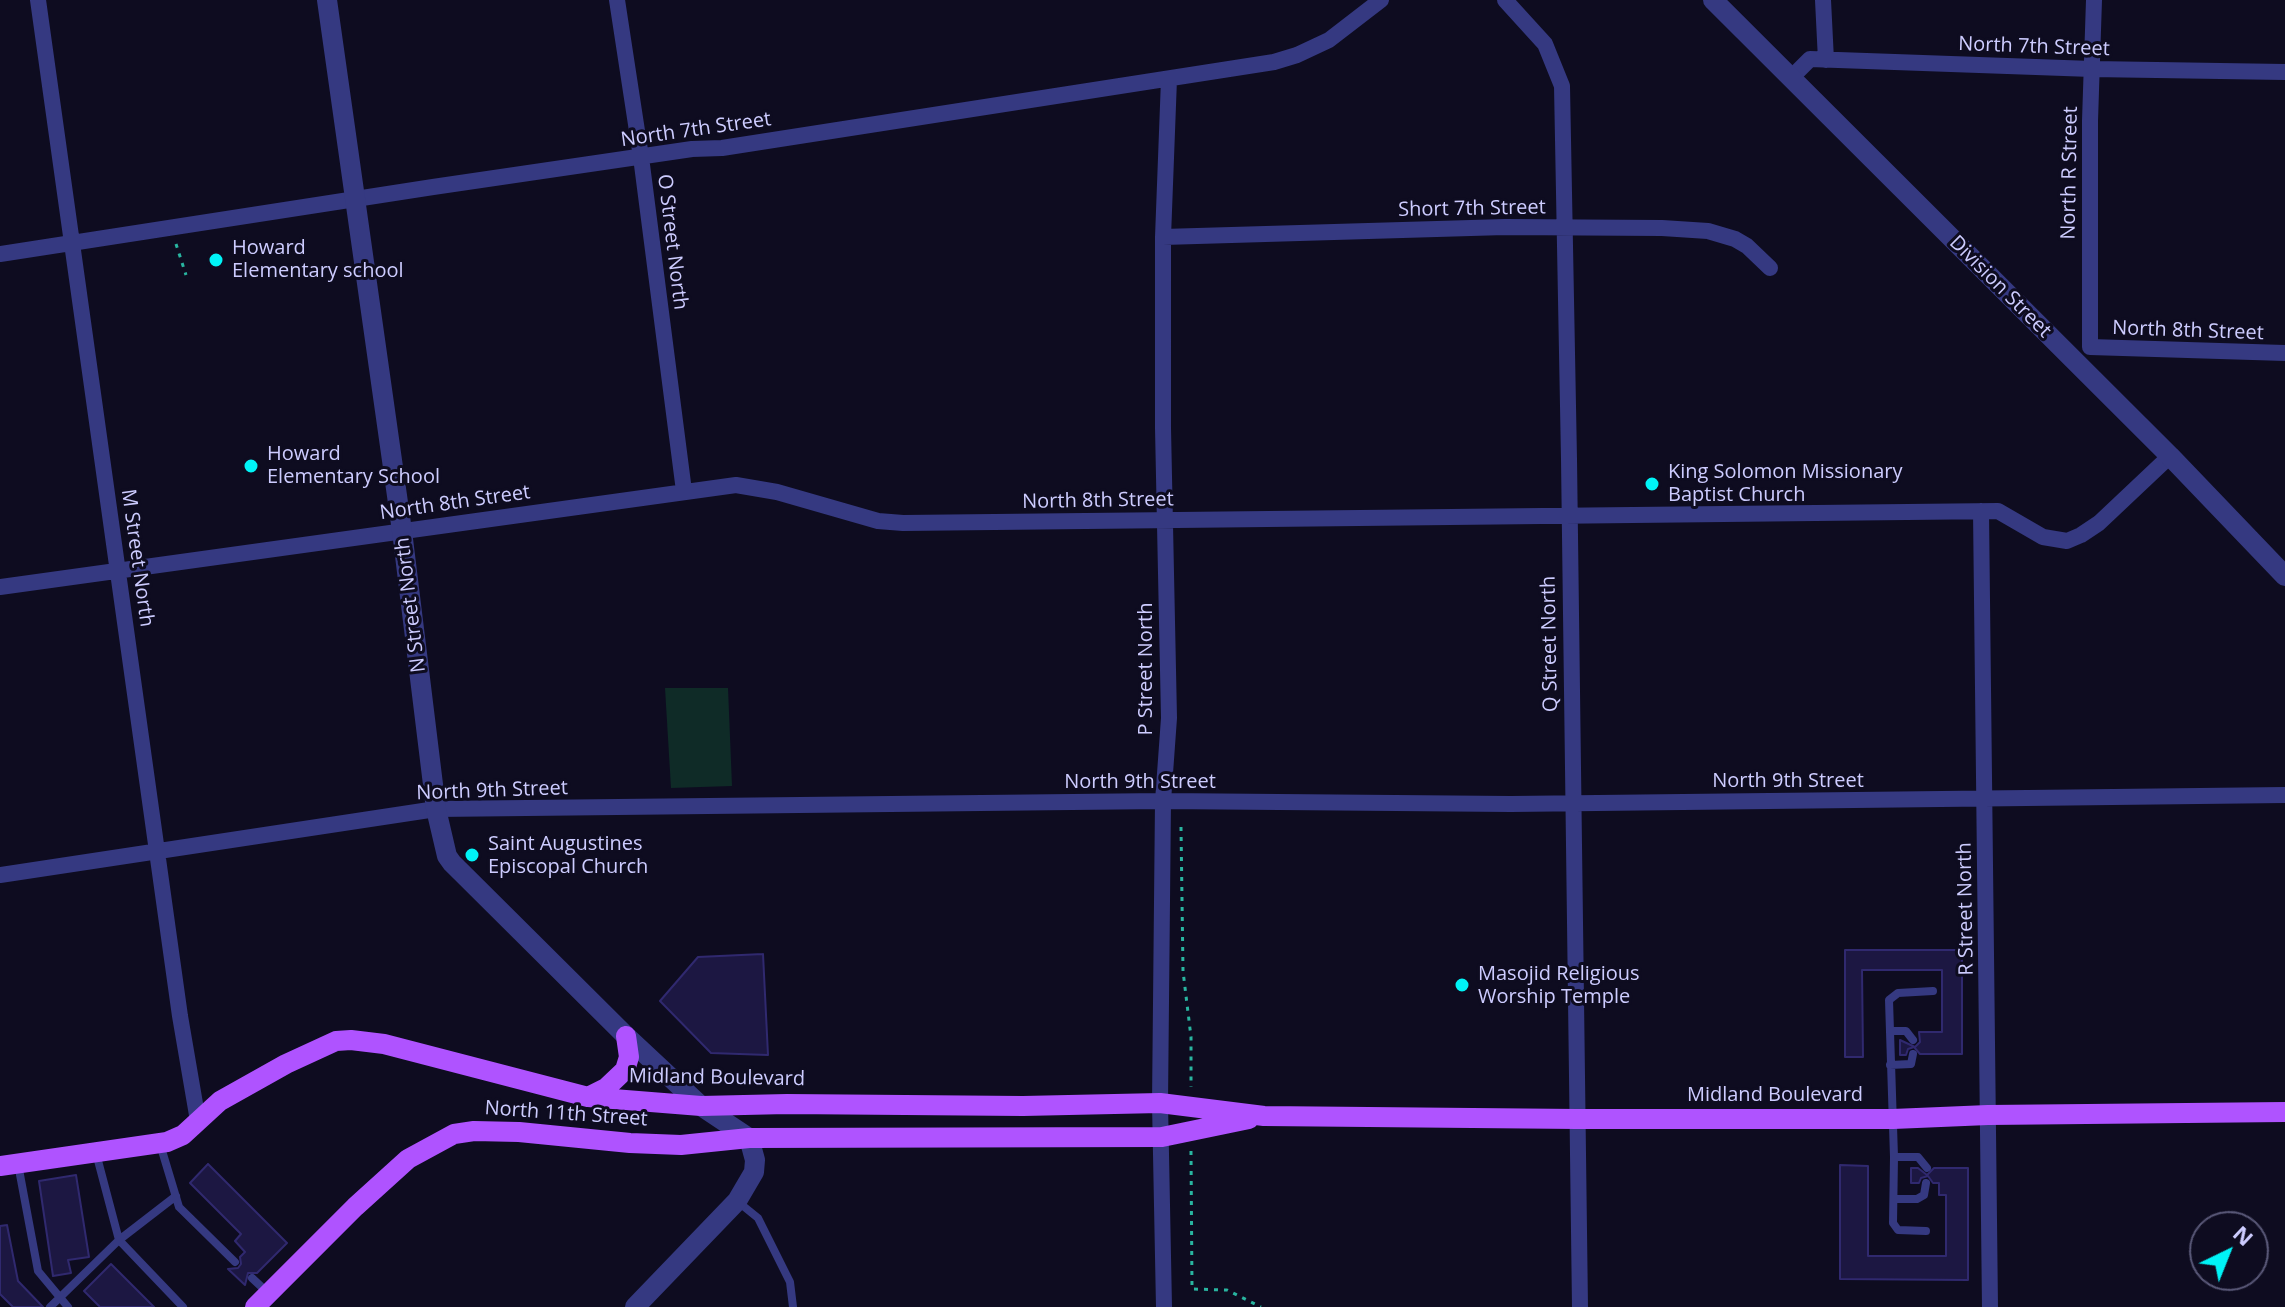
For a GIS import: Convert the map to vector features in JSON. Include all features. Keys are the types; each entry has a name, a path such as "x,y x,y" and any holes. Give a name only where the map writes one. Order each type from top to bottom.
{"main road":[{"path":"588,1097 606,1088 625,1070 629,1057 626,1036"},
{"name":"Midland Boulevard","path":"160,1143 183,1135 220,1101 286,1064 336,1041 351,1040 384,1044 588,1097 701,1106 1160,1103 1264,1116 1577,1119 1893,1119 2285,1112"},
{"name":"Midland Boulevard","path":"749,1138 1162,1137 1264,1116"},
{"name":"North 11th Street","path":"261,1300 408,1159 454,1134 519,1132 681,1145 749,1138"},
{"path":"9,1164 160,1143"}],"street":[{"name":"M Street North","path":"38,0 180,1016 198,1121"},
{"name":"N Street North","path":"327,0 402,531 436,809 447,856 626,1036 701,1106 749,1138"},
{"name":"O Street North","path":"617,0 641,157 684,491"},
{"name":"North 7th Street","path":"0,254 692,149 722,148 1274,62 1329,40 1381,0"},
{"name":"Q Street North","path":"1505,0 1545,44 1560,77 1565,227 1580,1307"},
{"name":"Division Street","path":"1713,0 2170,456 2285,576"},
{"path":"1823,0 1826,60"},
{"name":"North R Street","path":"2090,347 2089,136 2094,0"},
{"name":"North 7th Street","path":"1791,78 1810,59 2285,72"},
{"name":"P Street North","path":"1164,1307 1160,1103 1163,801 1169,718 1163,237 1169,79"},
{"name":"Short 7th Street","path":"1163,237 1565,227 1662,228 1708,231 1735,239 1770,268"},
{"path":"2076,363 2090,347"},
{"name":"North 8th Street","path":"2090,347 2285,353"},
{"name":"North 8th Street","path":"0,587 736,485 878,521 903,523 1998,511 2043,537 2067,541 2099,523 2170,456"},
{"name":"R Street North","path":"1981,511 1990,1307"},
{"name":"North 9th Street","path":"0,875 158,854 436,809 1163,801 1511,804 2285,795"},
{"path":"635,1307 737,1201 754,1172 755,1160 749,1138"}],"lane":[{"path":"1926,1231 1898,1230 1893,1223 1889,1000 1898,993 1933,991"},
{"path":"1890,1031 1908,1037"},
{"path":"1890,1065 1908,1058"},
{"path":"160,1143 179,1207 235,1262"},
{"path":"96,1152 119,1240 183,1307"},
{"path":"1894,1157 1918,1157 1927,1168"},
{"path":"9,1164 38,1271 68,1307"},
{"path":"1894,1199 1917,1199 1924,1195 1926,1183"},
{"path":"50,1307 119,1240 176,1196"},
{"path":"737,1201 758,1218 790,1282 793,1307"},
{"path":"252,1278 261,1300"}],"path":[{"path":"1192,1289 1227,1290 1261,1307"}],"green space":[{"path":"665,688 728,688 732,786 671,788"}],"building":[{"path":"1845,950 1962,950 1962,1054 1920,1054 1914,1047 1908,1049 1906,1055 1900,1055 1900,1040 1915,1047 1920,1042 1919,1032 1942,1032 1942,970 1862,970 1863,1057 1845,1057"},
{"path":"763,954 768,1055 711,1053 660,1001 698,957"},
{"path":"208,1164 287,1243 257,1273 248,1273 245,1285 228,1269 238,1268 241,1264 240,1257 245,1252 235,1241 241,1234 190,1183"},
{"path":"1840,1165 1868,1166 1868,1256 1946,1256 1946,1195 1939,1195 1939,1183 1933,1183 1928,1176 1921,1178 1919,1183 1911,1183 1911,1168 1918,1168 1927,1175 1934,1168 1968,1168 1968,1280 1840,1279"},
{"path":"76,1175 89,1257 68,1260 71,1273 53,1276 39,1181"},
{"path":"7,1225 18,1281 43,1307 13,1307 0,1294 0,1226"},
{"path":"111,1264 154,1307 100,1307 84,1291"}],"place":[{"name":"Howard Elementary school","path":"216,260"},
{"name":"Howard Elementary School","path":"251,466"},
{"name":"King Solomon Missionary Baptist Church","path":"1652,484"},
{"name":"Saint Augustines Episcopal Church","path":"472,855"},
{"name":"Masojid Religious Worship Temple","path":"1462,985"}]}
